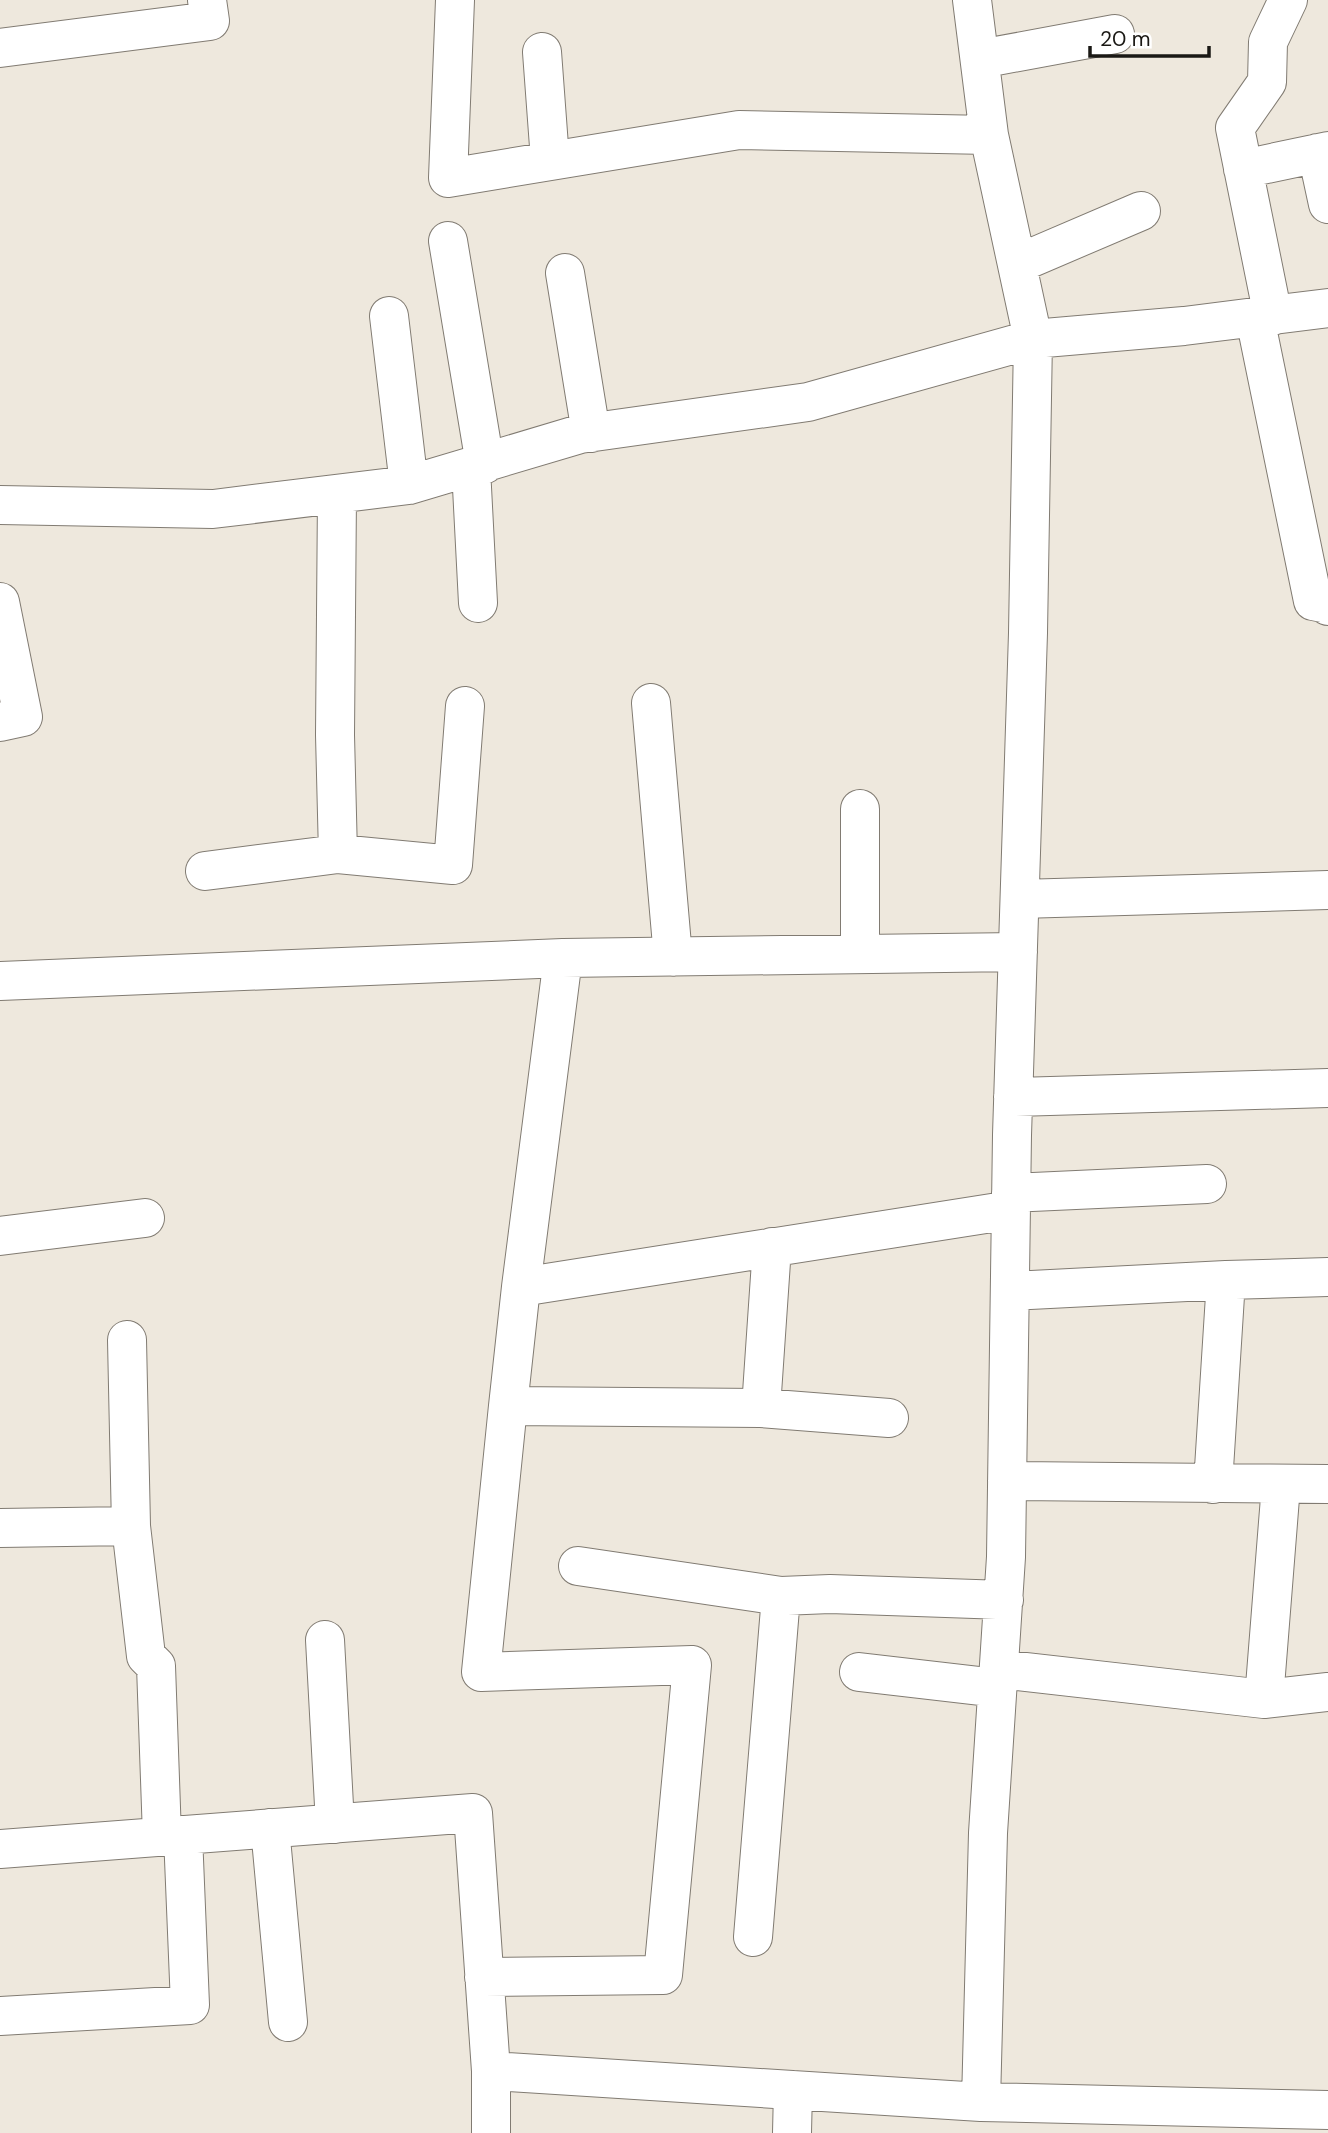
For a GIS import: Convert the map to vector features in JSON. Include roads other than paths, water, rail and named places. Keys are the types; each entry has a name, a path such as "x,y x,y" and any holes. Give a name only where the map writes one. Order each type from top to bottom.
{"street":[{"path":"0,48 210,21 207,0"},
{"path":"455,0 447,178 739,130 989,135"},
{"path":"972,0 989,135 1033,340 1028,633 1013,1097 1004,1600 988,1833 981,2102"},
{"path":"1288,0 1268,42 1267,82 1235,128 1264,317 1314,601 1328,606"},
{"path":"979,59 1115,34"},
{"path":"542,52 550,160"},
{"path":"1243,169 1322,152 1328,204"},
{"path":"1017,264 1141,211"},
{"path":"448,241 478,466 478,603"},
{"path":"565,273 591,433"},
{"path":"0,505 213,509 409,485 591,433 808,402 1033,340 1328,309"},
{"path":"389,316 409,485"},
{"path":"337,494 335,734 338,854"},
{"path":"0,602 23,717 0,722"},
{"path":"651,704 673,957"},
{"path":"205,870 338,854 453,865 465,706"},
{"path":"860,809 860,954"},
{"path":"1020,899 1328,890"},
{"path":"0,981 563,958 1018,953"},
{"path":"484,1977 663,1975 692,1665 481,1672 521,1287 563,958"},
{"path":"1013,1097 1328,1088"},
{"path":"521,1287 772,1247 1011,1201 1207,1184"},
{"path":"0,1236 145,1218"},
{"path":"761,1408 772,1247"},
{"path":"1010,1291 1328,1277"},
{"path":"1213,1484 1226,1280"},
{"path":"0,2016 190,2005 156,1666 146,1656 131,1526 127,1340"},
{"path":"508,1406 761,1408 889,1418"},
{"path":"1007,1481 1328,1484"},
{"path":"1264,1699 1281,1485"},
{"path":"0,1528 131,1526"},
{"path":"578,1566 781,1596 830,1594 1004,1600"},
{"path":"753,1937 781,1596"},
{"path":"325,1640 335,1824"},
{"path":"859,1672 998,1679 1264,1699 1328,1692"},
{"path":"0,1849 473,1813 491,2071 491,2133"},
{"path":"270,1828 288,2022"},
{"path":"491,2071 981,2102 1328,2110"},
{"path":"792,2133 793,2090"}]}
